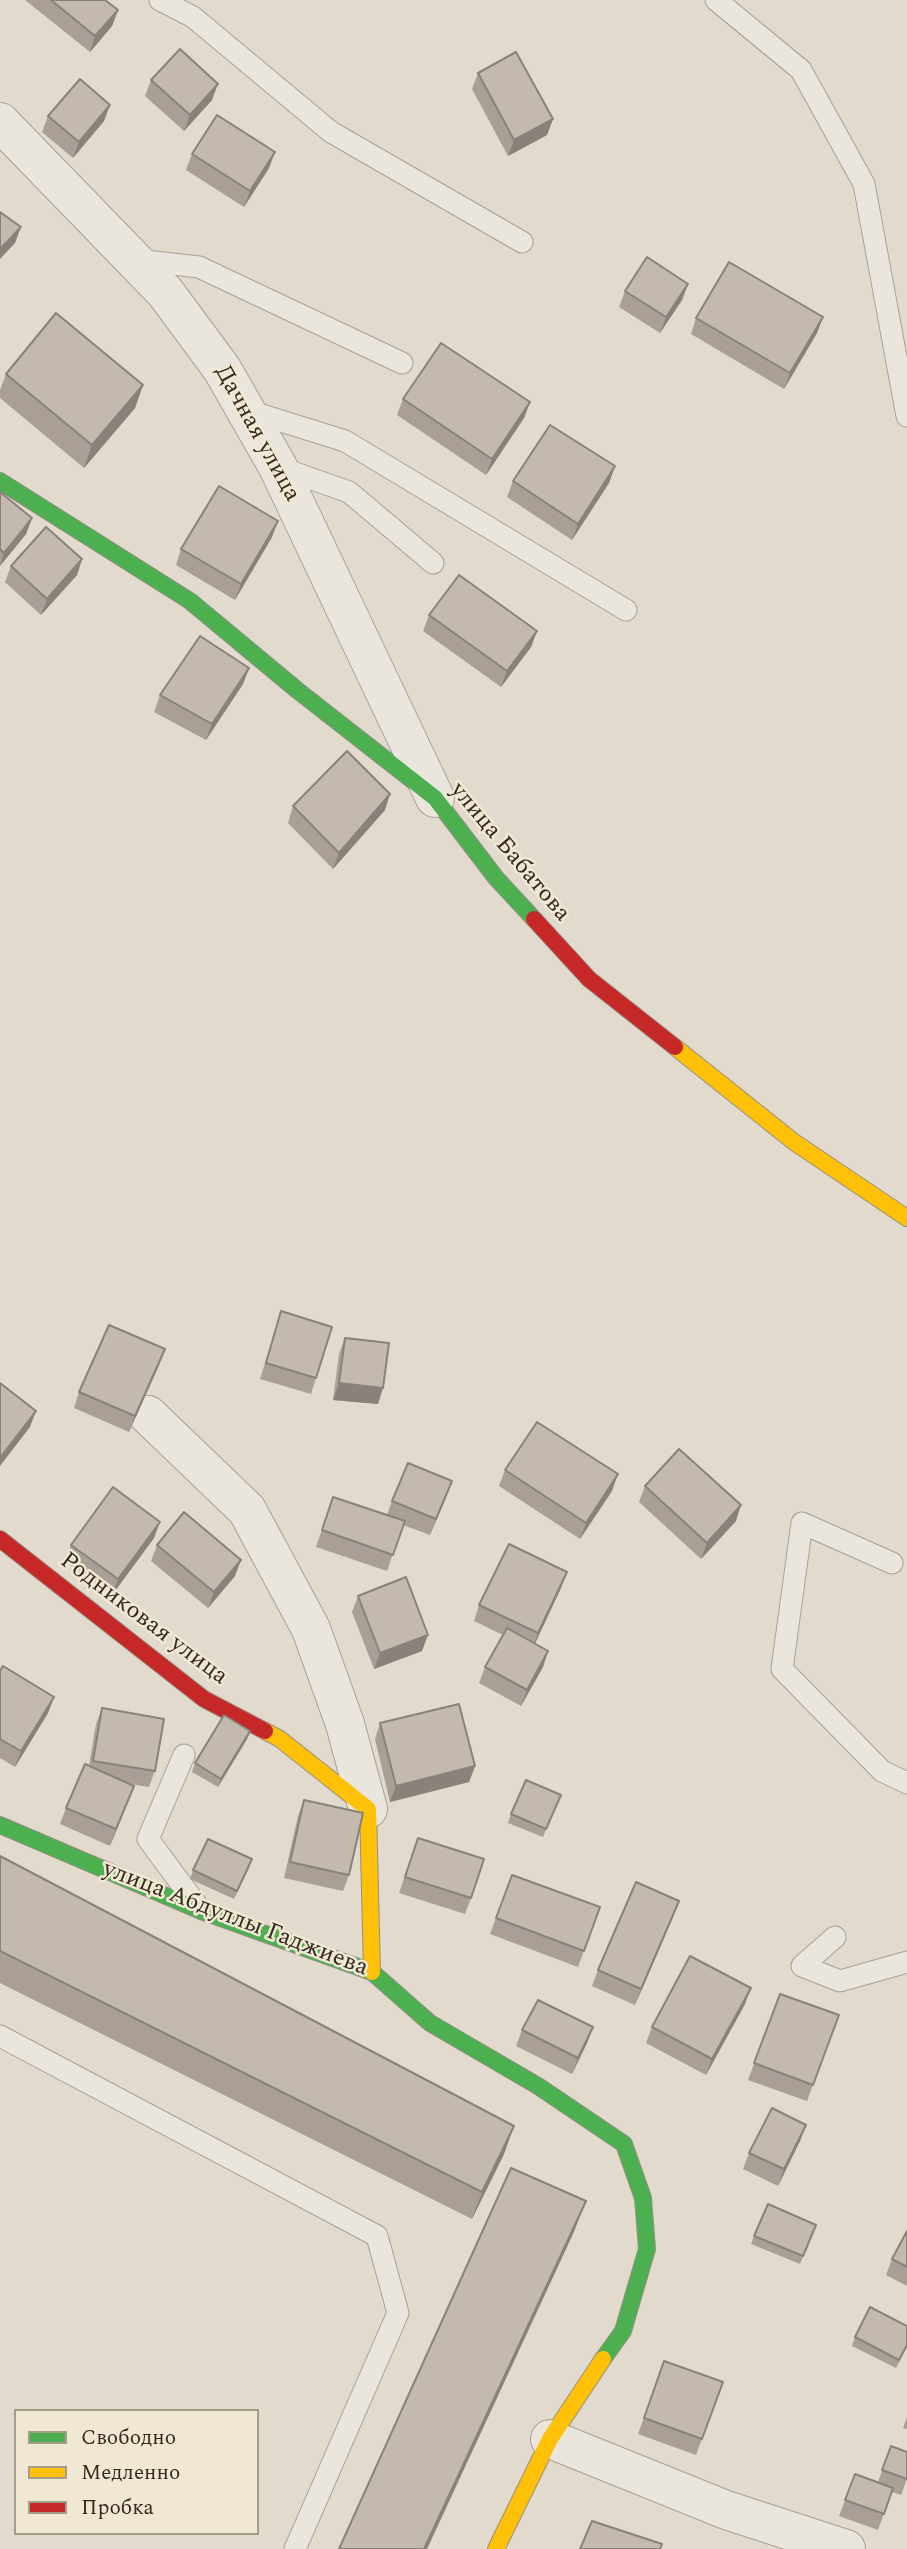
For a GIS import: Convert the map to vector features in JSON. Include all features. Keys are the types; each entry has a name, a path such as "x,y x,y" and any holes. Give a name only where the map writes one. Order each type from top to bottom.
{"street":[{"name":"Дачная улица","path":"0,121 165,292 222,369 278,467 435,798"},
{"name":"улица Бабатова","path":"0,481 190,601 297,690 435,798 496,878 589,979 794,1142 907,1218"},
{"path":"148,1415 247,1510 311,1629 345,1724 368,1809 372,1972"},
{"name":"Родниковая улица","path":"0,1539 204,1699 280,1739 368,1809"},
{"name":"улица Абдуллы Гаджиева","path":"0,1825 201,1911 372,1972 430,2023 538,2087 624,2144 643,2198 647,2249 623,2331 550,2439 496,2549"},
{"path":"550,2439 726,2510 846,2549"}],"lane":[{"path":"160,0 193,17 331,132 522,242"},
{"path":"716,0 801,70 864,184 907,416"},
{"path":"135,260 199,267 402,363"},
{"path":"246,410 345,441 626,610"},
{"path":"278,467 349,492 433,563"},
{"path":"892,1563 802,1523 782,1669 882,1771 907,1783"},
{"path":"184,1755 148,1839 201,1911"},
{"path":"835,1937 802,1966 840,1981 907,1962"},
{"path":"0,2036 376,2236 398,2313 295,2549"}],"building":[{"path":"51,0 105,0 118,10 95,36"},
{"path":"180,49 218,84 190,115 151,80"},
{"path":"516,52 553,119 514,140 478,73"},
{"path":"80,79 110,105 79,142 48,116"},
{"path":"217,115 275,152 250,191 192,154"},
{"path":"0,212 21,227 0,249"},
{"path":"647,257 688,284 666,317 625,291"},
{"path":"729,262 823,317 790,373 696,318"},
{"path":"56,313 143,385 92,445 6,374"},
{"path":"441,343 530,402 492,459 403,399"},
{"path":"550,425 615,466 578,524 513,481"},
{"path":"219,486 278,521 241,584 181,549"},
{"path":"0,492 32,518 4,553 0,549"},
{"path":"46,527 82,559 47,599 11,566"},
{"path":"459,575 537,631 507,671 429,615"},
{"path":"200,636 249,668 212,724 160,695"},
{"path":"347,751 390,794 339,853 293,806"},
{"path":"281,1311 332,1327 316,1378 266,1363"},
{"path":"109,1325 165,1349 135,1416 79,1392"},
{"path":"345,1338 389,1343 383,1388 339,1383"},
{"path":"0,1383 36,1411 0,1458"},
{"path":"537,1422 618,1474 586,1523 505,1470"},
{"path":"679,1449 741,1505 707,1543 645,1486"},
{"path":"408,1463 452,1481 436,1519 392,1501"},
{"path":"113,1487 160,1522 118,1579 71,1545"},
{"path":"333,1497 405,1521 393,1555 322,1530"},
{"path":"184,1512 241,1560 214,1592 157,1545"},
{"path":"509,1544 567,1572 538,1633 479,1605"},
{"path":"406,1577 428,1635 380,1653 358,1596"},
{"path":"507,1628 548,1651 527,1690 485,1667"},
{"path":"3,1666 54,1697 21,1751 0,1739 0,1671"},
{"path":"459,1704 475,1766 396,1786 380,1723"},
{"path":"102,1708 164,1719 155,1771 93,1761"},
{"path":"224,1715 250,1731 221,1779 195,1763"},
{"path":"85,1764 134,1786 116,1829 66,1808"},
{"path":"526,1780 561,1795 546,1829 511,1814"},
{"path":"304,1800 363,1813 349,1875 290,1862"},
{"path":"418,1838 484,1859 471,1898 405,1877"},
{"path":"208,1839 252,1859 237,1891 193,1870"},
{"path":"0,1856 514,2126 482,2192 0,1951"},
{"path":"512,1875 600,1907 584,1951 496,1918"},
{"path":"636,1882 679,1901 641,1989 598,1970"},
{"path":"690,1956 751,1988 712,2059 652,2027"},
{"path":"780,1994 839,2015 813,2085 754,2063"},
{"path":"538,2000 593,2027 578,2058 522,2030"},
{"path":"772,2108 806,2125 784,2169 749,2153"},
{"path":"511,2168 586,2201 424,2549 339,2549"},
{"path":"768,2204 816,2225 803,2256 754,2236"},
{"path":"907,2231 907,2267 892,2259"},
{"path":"870,2307 907,2326 907,2345 899,2360 855,2337"},
{"path":"664,2361 723,2382 702,2439 644,2418"},
{"path":"891,2446 907,2452 907,2479 882,2470"},
{"path":"855,2474 893,2488 884,2514 845,2500"},
{"path":"592,2521 662,2544 660,2549 580,2549"}],"traffic: fast":[{"path":"0,481 190,601 297,690 435,798 496,878 534,919"},
{"path":"0,1825 201,1911 372,1972 430,2023 538,2086 624,2144 643,2198 647,2249 623,2331 603,2359"}],"traffic: slow":[{"path":"675,1047 794,1142 907,1218"},
{"path":"265,1731 280,1739 368,1809 372,1972"},
{"path":"496,2549 550,2439 603,2359"}],"traffic: jam":[{"path":"534,919 589,979 675,1047"},
{"path":"0,1539 204,1699 265,1731"}]}
